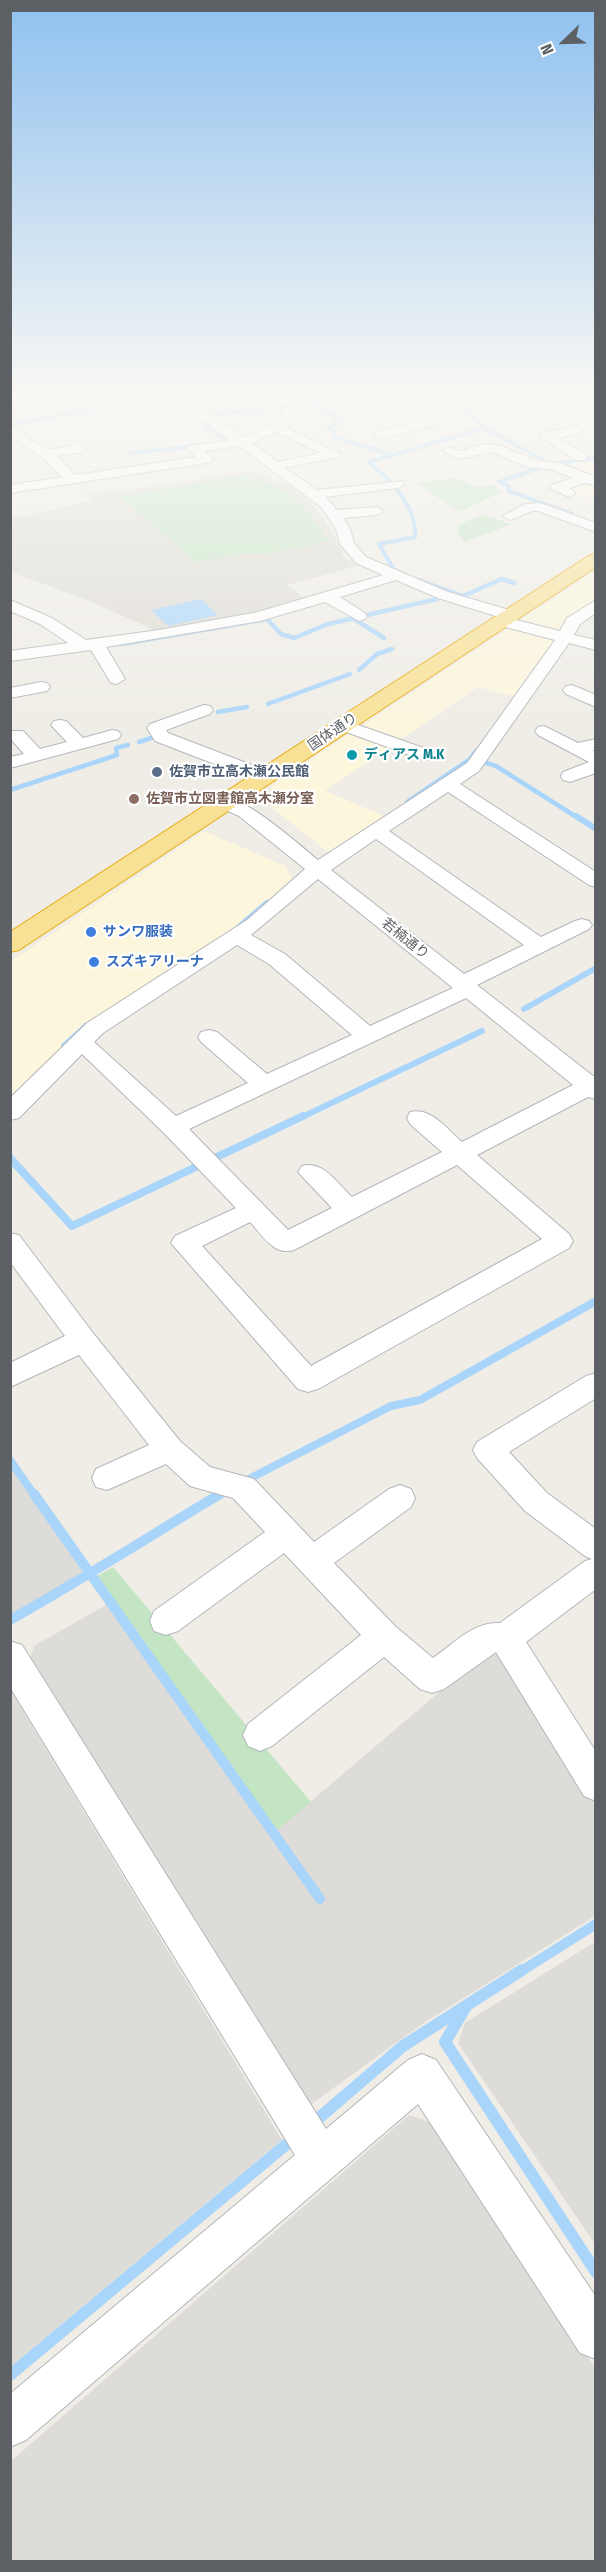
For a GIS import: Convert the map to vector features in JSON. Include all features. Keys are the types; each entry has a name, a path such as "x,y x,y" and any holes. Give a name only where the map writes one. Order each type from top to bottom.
{"highway":[{"name":"国体通り","path":"10,926 344,725 596,548"},
{"name":"国体通り","path":"10,944 219,799 250,771 501,615 596,559"}],"street":[{"path":"331,511 343,529 347,544 361,560 443,595 558,636 596,645"},
{"path":"334,515 377,511"},
{"path":"510,516 521,511"},
{"path":"551,511 596,528"},
{"path":"10,656 61,658 93,647 260,616 394,576"},
{"path":"327,596 359,616"},
{"path":"10,605 46,621 93,647 117,679"},
{"path":"10,1112 40,1085 95,1028 237,936 318,869 448,784 477,760 558,636 573,621 596,605"},
{"path":"10,693 41,687"},
{"path":"572,690 596,702"},
{"path":"204,710 166,715 156,728 161,737 250,771"},
{"path":"60,725 79,744"},
{"path":"344,725 429,756"},
{"path":"544,731 596,759"},
{"path":"17,735 36,756"},
{"path":"10,763 112,735"},
{"path":"575,749 596,744"},
{"path":"570,776 596,766"},
{"path":"448,784 596,881"},
{"name":"若楠通り","path":"219,799 246,812 593,1087"},
{"path":"377,831 540,946"},
{"path":"173,1127 367,1036 589,923"},
{"path":"237,936 277,959 367,1036"},
{"path":"209,1037 264,1084"},
{"path":"79,1043 89,1048 173,1127 285,1243 593,1087"},
{"path":"253,1210 184,1244 308,1382 560,1241 419,1118"},
{"path":"311,1172 350,1210"},
{"path":"13,1251 170,1449 201,1477 231,1485 286,1534 384,1637 432,1678 489,1637 505,1638 594,1570 488,1450 596,1383"},
{"path":"10,1376 83,1340"},
{"path":"107,1478 170,1449"},
{"path":"312,1561 400,1498"},
{"path":"166,1621 286,1534"},
{"path":"260,1735 384,1637"},
{"path":"505,1638 596,1784"},
{"path":"10,1656 309,2141"},
{"path":"10,2424 309,2141 422,2074 596,2337"}],"shaded area":[{"path":"46,511 319,511 342,549 343,556 357,566 287,585 305,599 261,612 159,632 89,601 11,572 10,519"},
{"path":"595,571 595,602 570,617 516,697 478,687 325,791 384,816 333,856 271,807 271,786"},
{"path":"204,831 285,866 294,883 252,921 81,1031 11,1103 11,961"},
{"path":"10,1466 86,1572 11,1615 10,1615"},
{"path":"113,1601 276,1831 491,1648 506,1651 595,1800 595,1916 422,2024 306,2108 28,1665 34,1646"},
{"path":"11,1691 282,2140 10,2366"},
{"path":"595,1942 595,2244 458,2043 465,2023"},
{"path":"409,2115 442,2126 595,2368 595,2561 11,2561 10,2462"}],"green space":[{"path":"136,511 308,511 329,541 264,554 241,554 196,562"},
{"path":"482,515 512,524 465,542 457,533 459,524"},
{"path":"113,1567 311,1802 276,1831 96,1577"}],"water":[{"path":"201,599 218,615 168,626 151,610"}],"waterway":[{"path":"402,573 394,570 379,544 415,537 415,526 410,511"},
{"path":"564,511 572,514"},
{"path":"418,580 463,596 500,580"},
{"path":"500,580 505,580"},
{"path":"500,580 505,580"},
{"path":"505,580 514,583"},
{"path":"122,644 267,619 281,634 294,638 328,624 437,599"},
{"path":"354,619 384,638"},
{"path":"359,670 377,654 392,649"},
{"path":"268,704 350,674"},
{"path":"218,712 247,707"},
{"path":"139,742 154,737"},
{"path":"10,790 117,755 116,748 128,745"},
{"path":"407,802 470,759 475,752"},
{"path":"477,760 496,766 578,818"},
{"path":"576,816 596,829"},
{"path":"240,926 267,903"},
{"path":"524,1009 596,968"},
{"path":"64,1046 86,1026"},
{"path":"300,1118 482,1031"},
{"path":"10,1158 72,1226 303,1116"},
{"path":"243,1482 391,1406 420,1400 596,1301"},
{"path":"10,1460 35,1496"},
{"path":"218,1496 227,1490"},
{"path":"34,1494 90,1573"},
{"path":"90,1573 220,1494"},
{"path":"10,1620 90,1573"},
{"path":"90,1573 320,1899"},
{"path":"520,1972 596,1924"},
{"path":"313,2123 403,2046 522,1970"},
{"path":"465,2008 445,2042 596,2272"},
{"path":"10,2375 294,2138"}],"place":[{"name":"ディアス M.K","path":"352,755"},
{"name":"佐賀市立高木瀬公民館","path":"157,772"},
{"name":"佐賀市立図書館高木瀬分室","path":"134,799"},
{"name":"サンワ服装","path":"91,932"},
{"name":"スズキアリーナ","path":"94,962"}]}
